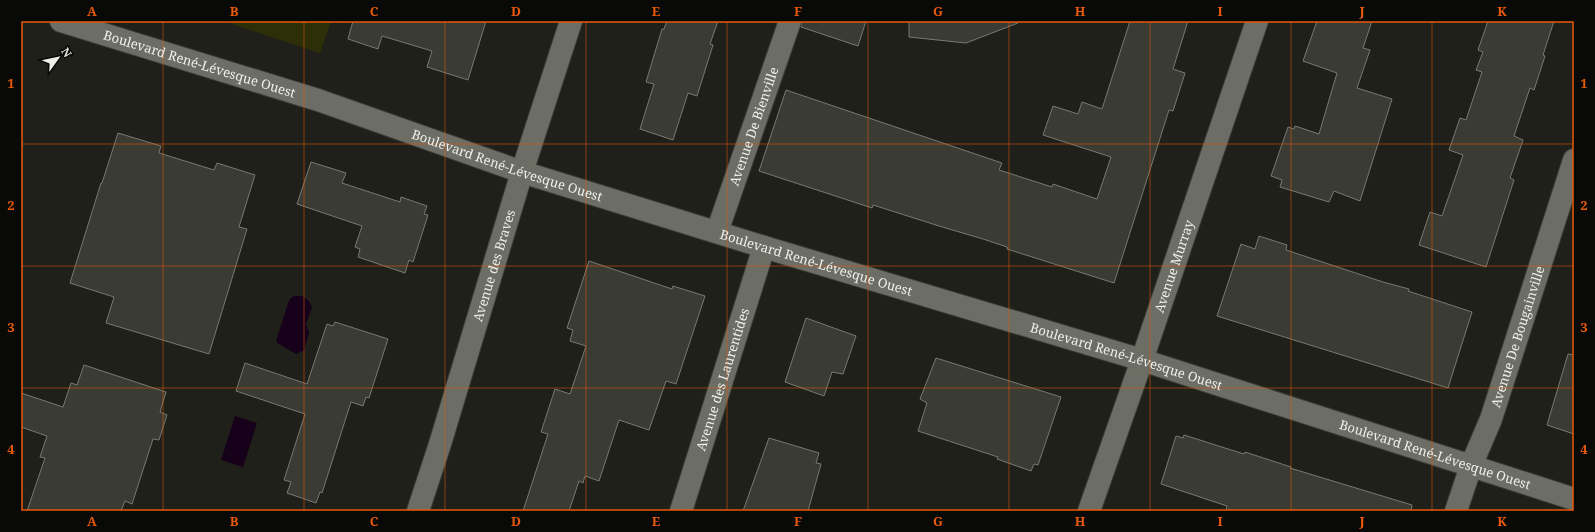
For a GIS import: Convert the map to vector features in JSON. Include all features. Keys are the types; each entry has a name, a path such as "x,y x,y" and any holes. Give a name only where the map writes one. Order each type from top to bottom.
{"street":[{"name":"Boulevard René-Lévesque Ouest","path":"61,21 318,100 522,172 764,247 1142,360 1574,499"},
{"name":"Avenue des Braves","path":"418,511 443,437 522,172 571,21"},
{"name":"Avenue De Bienville","path":"718,232 790,21"},
{"name":"Avenue Murray","path":"1089,511 1257,21"},
{"name":"Avenue De Bougainville","path":"1456,511 1471,466 1490,419 1574,160"},
{"name":"Avenue des Laurentides","path":"681,511 764,247"}],"green space":[{"path":"223,21 331,21 320,53"}],"shaded area":[{"path":"294,296 302,296 309,301 312,307 306,324 309,333 305,350 296,354 276,341 288,303"},
{"path":"235,416 257,423 243,467 221,460"}],"building":[{"path":"353,21 486,21 468,80 427,67 432,51 382,36 378,49 348,39"},
{"path":"667,21 718,21 710,44 713,45 697,96 688,93 673,140 640,129 654,84 646,82 662,29 664,29"},
{"path":"802,21 866,21 858,46 801,27"},
{"path":"909,21 1018,21 1018,23 966,43 909,37"},
{"path":"1130,21 1188,21 1173,69 1185,73 1173,111 1169,110 1114,283 1007,249 1007,247 983,239 873,205 872,208 759,171 786,90 1002,163 999,170 1052,187 1053,184 1097,199 1111,157 1043,135 1053,106 1078,114 1082,102 1102,109"},
{"path":"1317,21 1372,21 1363,48 1370,50 1357,88 1392,99 1360,201 1334,191 1329,202 1280,187 1282,180 1271,176 1288,127 1294,129 1295,126 1319,134 1337,73 1303,61"},
{"path":"1488,21 1554,21 1534,90 1530,88 1514,136 1523,140 1510,178 1514,180 1486,267 1419,245 1430,212 1442,216 1463,155 1449,150 1460,118 1466,120 1482,72 1476,70 1483,52 1478,50"},
{"path":"118,133 161,146 159,153 214,170 217,163 255,175 239,227 247,229 209,354 106,323 114,297 70,283"},
{"path":"311,162 346,173 342,183 400,202 401,197 427,206 424,214 428,215 413,262 409,260 405,273 358,257 360,249 355,247 362,226 297,204"},
{"path":"1259,236 1287,245 1286,250 1409,289 1408,291 1472,312 1448,388 1217,316 1241,244 1255,249"},
{"path":"589,261 672,289 673,286 705,296 676,384 666,381 649,430 619,420 599,481 585,476 583,483 579,481 569,511 523,511 548,434 541,432 555,389 570,394 586,346 570,341 573,330 567,328"},
{"path":"806,318 856,336 843,374 832,372 824,396 785,382"},
{"path":"335,322 388,339 369,398 366,397 363,406 351,402 322,493 320,492 316,503 287,493 291,482 284,480 305,414 236,391 245,363 307,384 327,324 333,326"},
{"path":"1568,354 1574,355 1574,434 1547,425"},
{"path":"936,358 1061,397 1038,465 1034,464 1031,471 997,459 998,457 918,431 927,403 920,399"},
{"path":"84,365 166,392 160,412 167,415 159,440 153,439 132,504 125,501 121,511 27,511 45,458 40,457 47,436 21,427 21,393 63,407 71,383 77,385"},
{"path":"1184,435 1244,454 1245,452 1291,467 1290,468 1412,505 1411,511 1226,511 1227,506 1161,484 1176,436 1183,438"},
{"path":"769,438 819,453 816,463 821,464 808,511 743,511"}]}
